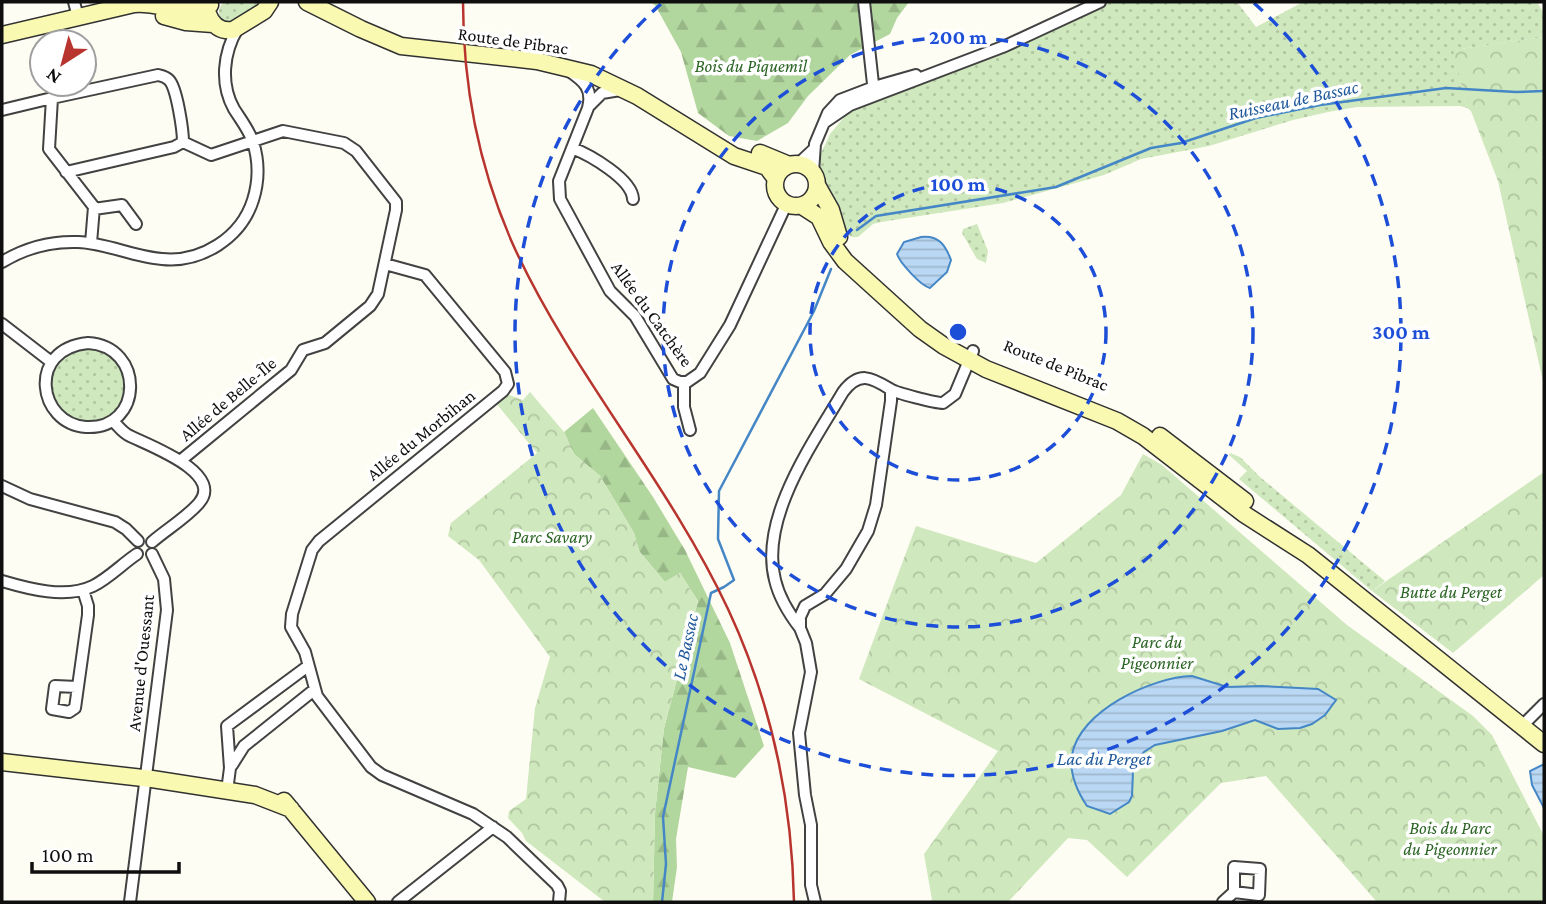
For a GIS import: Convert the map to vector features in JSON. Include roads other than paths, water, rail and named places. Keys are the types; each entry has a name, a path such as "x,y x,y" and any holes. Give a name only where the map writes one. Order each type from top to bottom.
{"street":[{"path":"116,9 146,2 194,12 211,3"},
{"name":"Route de Pibrac","path":"307,2 361,30 401,46 555,64 602,73 734,156 766,167 776,179"},
{"name":"Route de Pibrac","path":"329,2 381,28 418,40 471,48 551,53 602,73 681,110 738,148 764,154 804,172 831,210 838,236 852,254 913,311 971,356"},
{"path":"864,2 876,91"},
{"path":"804,172 781,171 776,179 777,194 794,205 815,197 804,172 825,122 850,105 911,76 936,72 1005,46 1100,2"},
{"path":"2,262 25,250 47,244 91,243 148,257 173,259 195,256 220,244 240,225 252,204 258,172 253,141 228,95 225,74 228,50 224,27 208,14 211,3"},
{"path":"2,35 76,9 144,11 186,22 224,27 272,3"},
{"path":"555,64 572,73 590,91 602,73"},
{"path":"66,172 167,149 183,142 172,85 166,77 160,75 98,88"},
{"name":"Allée du Catchère","path":"590,91 588,108 559,181 559,193 563,206 610,292 640,322 670,376 684,383 700,373 730,325 794,205"},
{"path":"588,108 596,97 605,92 628,91"},
{"path":"2,110 52,98 48,146 94,209 91,243"},
{"name":"Allée de Belle-Île","path":"180,461 291,370 303,350 325,342 370,306 378,294 396,210 396,202 353,148 344,143 283,131 213,155 183,142"},
{"path":"572,148 610,170 630,188 633,200"},
{"path":"94,209 122,205 136,224"},
{"name":"Route de Pibrac","path":"794,205 819,217 838,253 920,329 971,356 1117,421 1151,442 1244,514 1308,555 1544,744"},
{"name":"Allée du Morbihan","path":"385,264 419,272 430,280 505,372 508,384 313,548 290,621 292,631 305,652 314,690 376,772 464,810 493,827 557,886 560,891 559,902"},
{"path":"2,324 50,361"},
{"path":"88,343 102,345 120,356 129,375 130,390 127,403 114,422 86,427 71,423 57,414 46,390 50,361 73,345 88,343"},
{"path":"815,902 811,885 811,825 799,733 811,672 806,643 775,579 773,561 776,530 787,492 843,391 851,382 864,378 874,379 891,390 936,402 946,402 957,390 971,356"},
{"path":"684,383 684,407 690,430"},
{"path":"800,628 801,612 808,603 825,594 837,581 852,561 868,531 880,484 891,390"},
{"path":"114,422 129,436 159,448 180,461 201,479 204,488 203,496 195,507 152,542"},
{"path":"2,486 30,499 115,522 127,529 138,541"},
{"path":"145,538 152,542 152,554 144,558 137,554 135,547 138,541 145,538"},
{"path":"2,581 50,591 82,590 97,583 137,554"},
{"name":"Avenue d'Ouessant","path":"130,902 149,779 167,610 164,579 152,554"},
{"path":"778,589 792,600 808,603"},
{"path":"78,687 88,615 82,590"},
{"path":"229,781 229,724 308,667"},
{"path":"293,678 305,686 304,698"},
{"path":"229,781 235,757 244,746 314,690"},
{"path":"1522,726 1544,704"},
{"path":"228,736 244,746"},
{"path":"2,762 149,779 229,781 290,809 367,902"},
{"path":"398,902 493,827"},
{"path":"1223,902 1234,892 1234,867 1260,869 1263,899 1234,892"}],"water":[{"path":"921,237 940,242 951,260 947,272 930,288 911,274 897,254 904,242"},
{"name":"Lac du Perget","path":"1192,676 1227,687 1318,689 1336,700 1325,715 1300,728 1278,729 1255,720 1222,731 1155,745 1144,752 1135,764 1129,802 1110,814 1087,806 1075,782 1071,762 1078,739 1088,724 1102,711 1138,690"},
{"path":"1544,764 1544,808 1532,785 1530,771"}],"waterway":[{"name":"Ruisseau de Bassac","path":"857,230 876,216 1056,187 1151,148 1181,143 1256,118 1320,105 1446,88 1544,91"},
{"name":"Le Bassac","path":"662,902 666,864 663,817 711,593 734,580 718,539 719,491 814,311 831,269"}],"railway":[{"path":"463,2 466,66 476,128 492,190 515,249 565,341 678,517 704,563 728,609 756,679 784,789 794,902"}],"park label":[{"name":"Bois du Piquemil","path":"751,66"},
{"name":"Parc Savary","path":"552,537"},
{"name":"Butte du Perget","path":"1451,592"},
{"name":"Parc du Pigeonnier","path":"1157,652"},
{"name":"Bois du Parc du Pigeonnier","path":"1450,838"}]}
